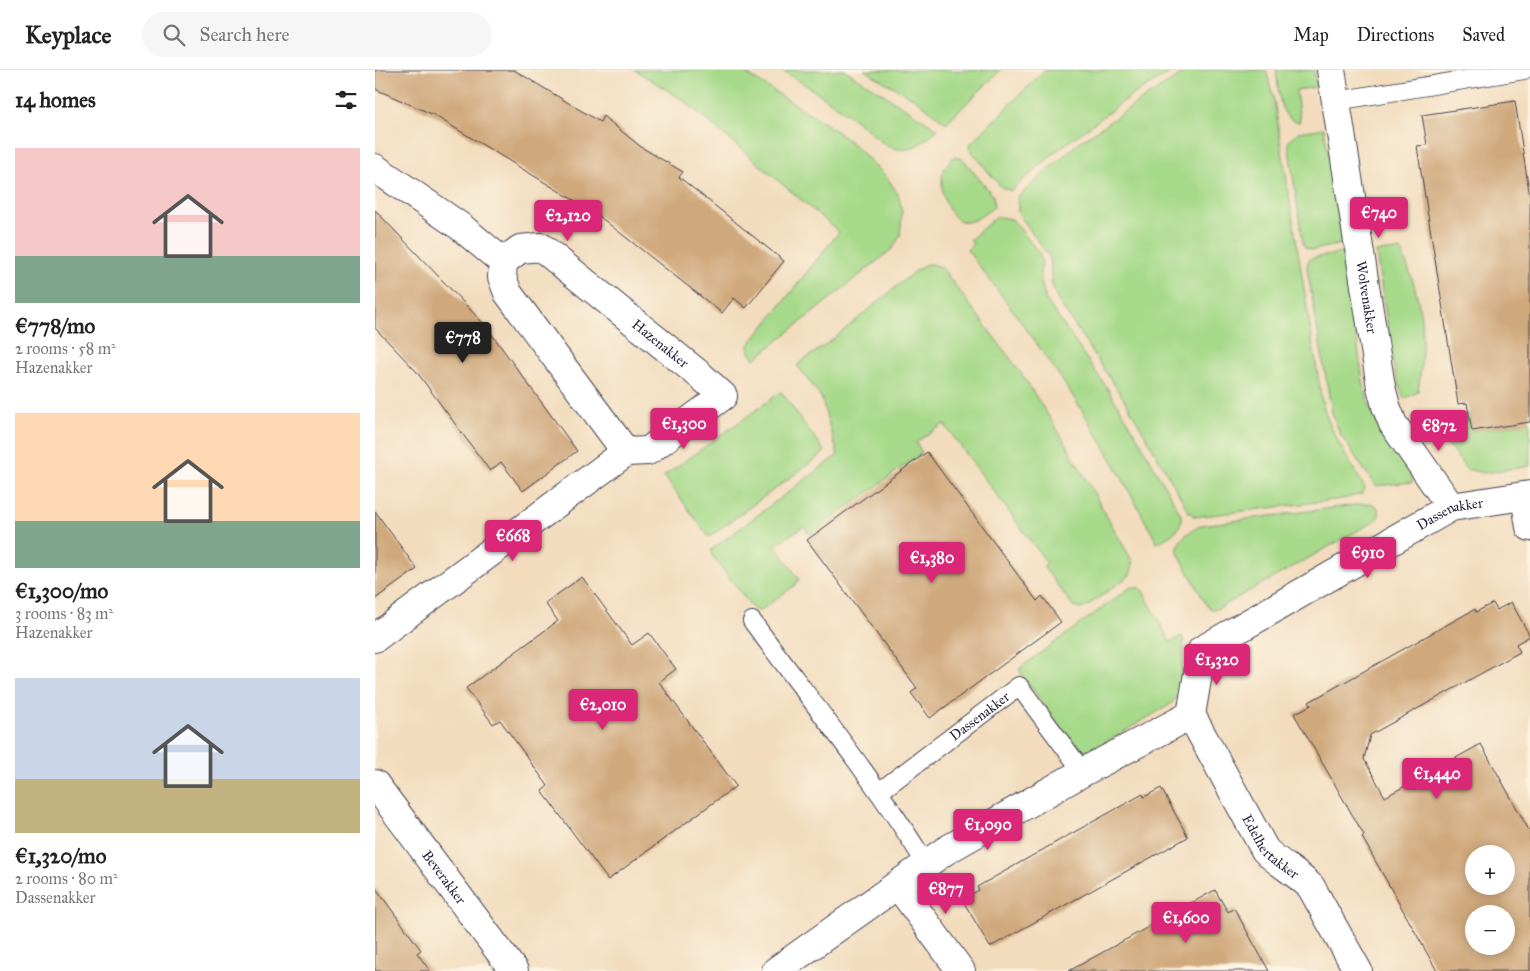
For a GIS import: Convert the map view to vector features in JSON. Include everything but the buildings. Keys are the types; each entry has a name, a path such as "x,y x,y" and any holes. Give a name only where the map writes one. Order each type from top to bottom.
{"street":[{"name":"Wolvenakker","path":"1331,70 1381,387 1386,406 1393,424 1451,506"},
{"path":"375,168 461,227 503,262 501,277 508,293 627,452"},
{"name":"Hazenakker","path":"375,638 627,452 648,451 723,396 701,376 541,247 520,249 503,262"},
{"name":"Dassenakker","path":"1191,715 1201,650 1451,506 1527,495"},
{"path":"1527,495 1530,527"},
{"path":"776,971 945,851 1083,772 1191,715"},
{"name":"Edelhertakker","path":"1191,715 1265,850 1311,887 1357,971"},
{"name":"Beverakker","path":"375,784 514,971"},
{"path":"897,885 961,971"}],"lane":[{"path":"1336,101 1523,70"},
{"path":"752,621 879,792 926,864"},
{"name":"Dassenakker","path":"879,792 1019,686 1083,772"}],"green space":[{"path":"635,70 740,70 822,121 852,143 887,177 899,196 902,212 900,236 892,249 755,359 749,351 749,345 839,232 683,100"},
{"path":"782,70 845,70 938,129 924,141 909,149 891,147 880,141 838,107"},
{"path":"864,70 1001,70 946,123 918,101"},
{"path":"1045,70 1175,70 1131,96 1060,148 1011,191 1001,187 969,148 971,143"},
{"path":"1190,70 1266,70 1274,100 1322,402 1325,413 1346,457 1365,488 1362,494 1342,499 1195,517 1189,512 1129,407 1057,299 1052,285 1050,258 1018,213 1018,197 1078,143 1158,89"},
{"path":"1276,70 1314,70 1317,87 1296,90 1300,122 1292,120 1283,110"},
{"path":"1324,128 1342,244 1313,250 1306,248 1303,243 1288,142 1298,132"},
{"path":"954,157 963,159 993,196 994,207 970,222 959,220 949,210 942,187 944,171"},
{"path":"999,217 1012,219 1039,253 1042,263 1040,272 1041,282 1046,300 1109,391 1134,431 1181,515 1178,529 1157,543 1082,410 1033,338 967,250 973,244 970,240 993,219"},
{"path":"1401,251 1409,269 1419,303 1422,337 1421,372 1418,392 1404,399 1395,374 1376,252"},
{"path":"1343,253 1368,402 1376,420 1402,459 1413,482 1376,486 1340,434 1332,413 1307,268 1308,261 1312,258"},
{"path":"926,264 933,264 942,268 1021,373 1065,442 1131,559 1133,565 1130,575 1086,607 1080,609 1073,606 1043,566 1047,563 944,424 916,442 922,453 810,535 804,526 775,545 799,579 795,585 760,611 754,610 712,555 711,550 838,455 821,397 797,365 832,340"},
{"path":"781,392 825,452 709,537 664,476"},
{"path":"1469,414 1472,431 1530,422 1530,466 1485,473 1466,469 1438,430 1441,421 1448,417"},
{"path":"1371,503 1378,508 1379,516 1375,521 1217,609 1207,606 1178,553 1179,543 1182,539 1202,525"},
{"path":"1131,587 1140,588 1143,591 1170,642 1182,636 1184,641 1179,693 1171,704 1097,747 1089,750 1082,749 1070,740 1020,672 1020,668"}]}
